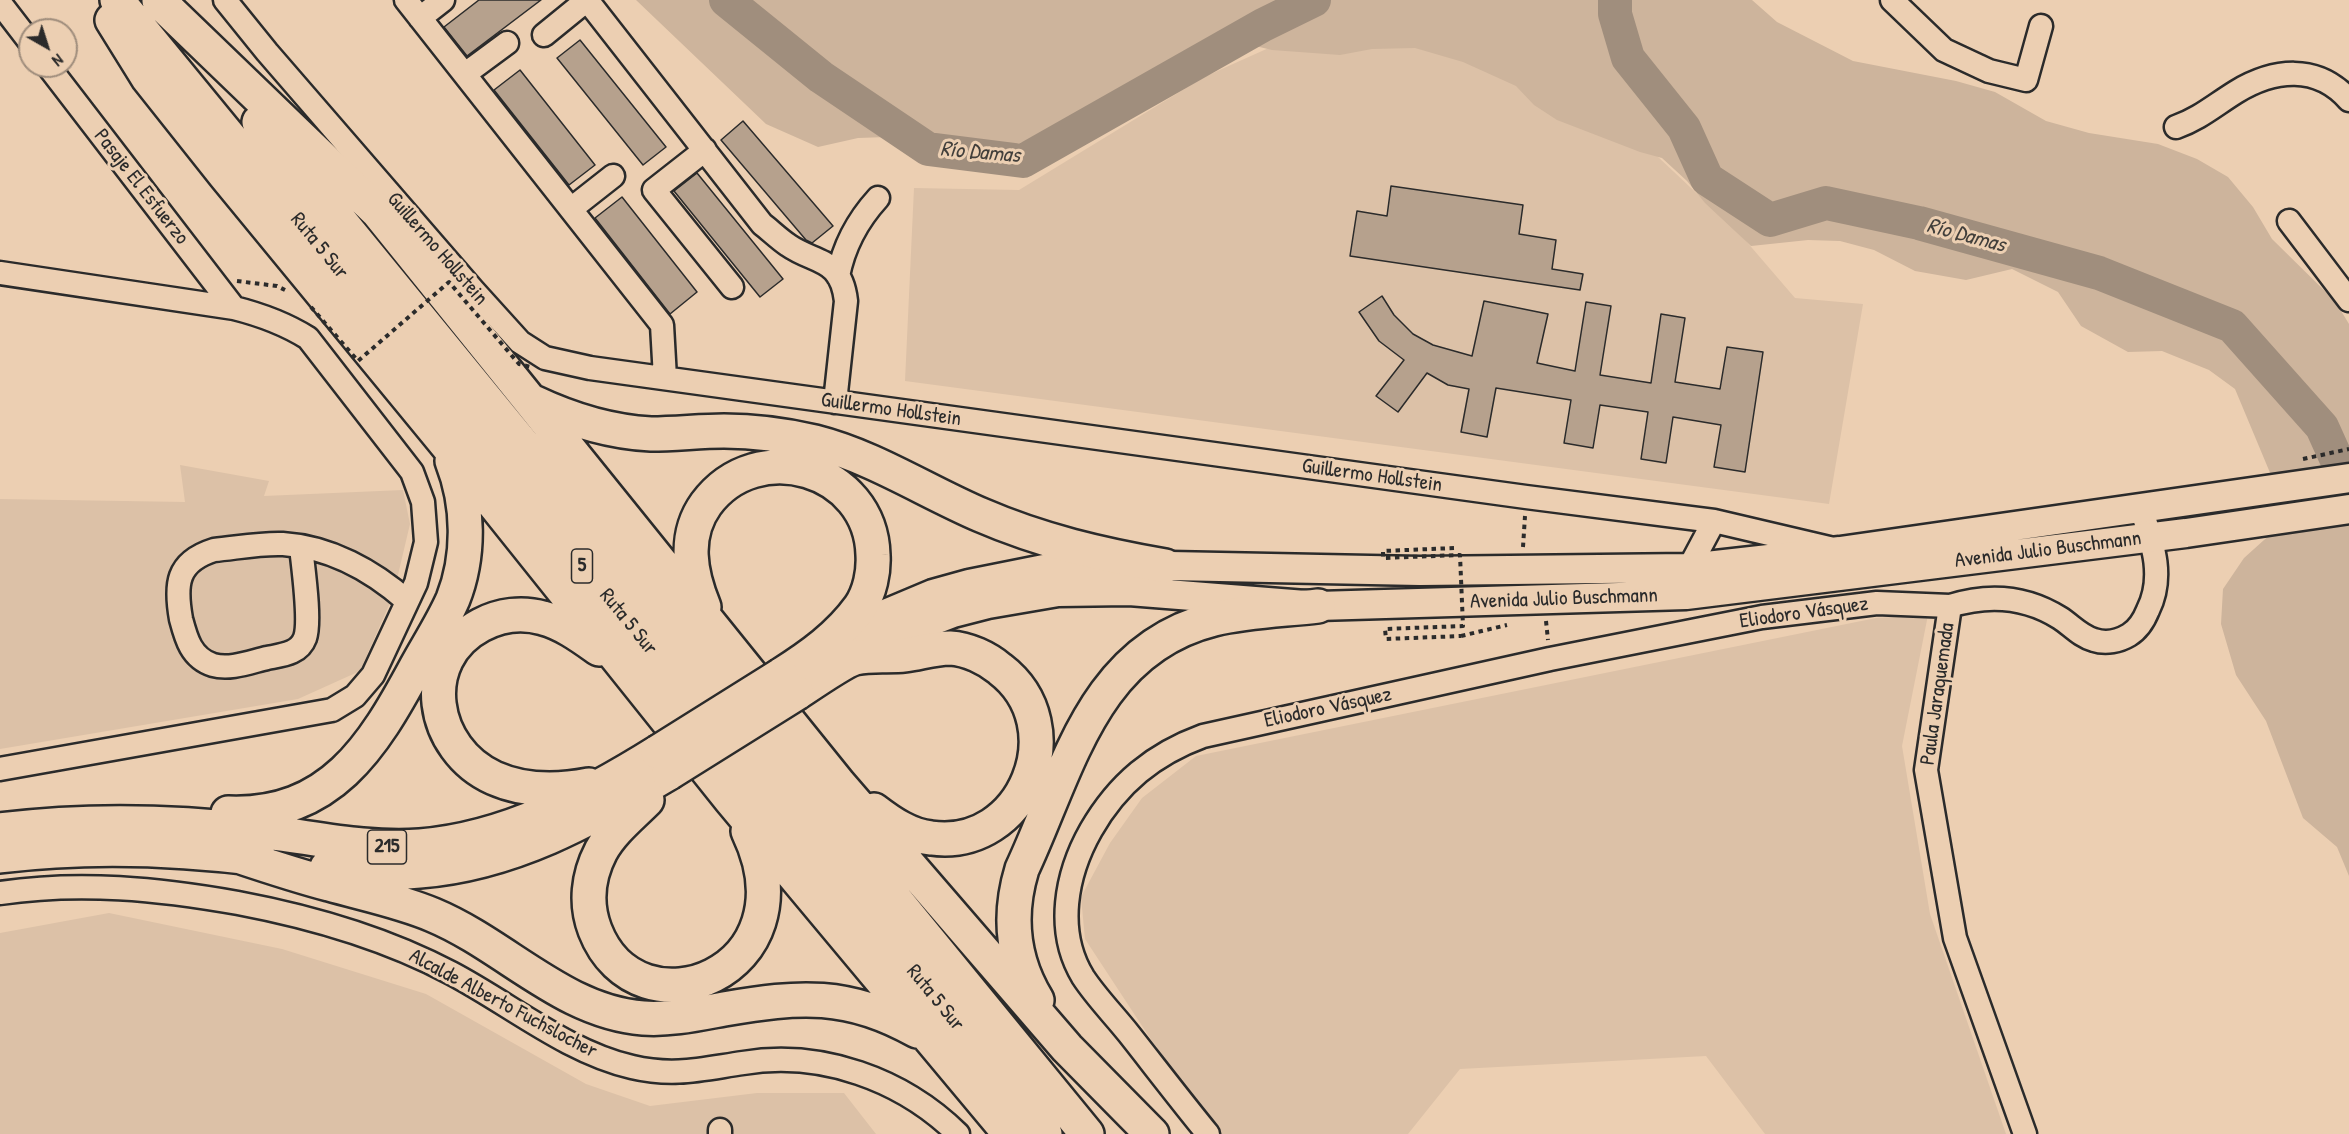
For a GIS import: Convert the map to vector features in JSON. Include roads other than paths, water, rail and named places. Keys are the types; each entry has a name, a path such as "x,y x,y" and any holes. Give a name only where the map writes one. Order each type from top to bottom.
{"highway":[{"path":"101,0 148,78 447,445 731,800 1010,1134"},
{"name":"Ruta 5 Sur","path":"117,0 711,723 1045,1134"},
{"path":"159,0 376,211 839,784 1067,1047 1152,1134"},
{"name":"Ruta 5 Sur","path":"159,0 1087,1134"},
{"path":"529,400 580,421 628,432 672,434 754,432 814,442 870,460 952,502 1015,528 1104,555 1165,566"},
{"path":"149,822 173,816 241,813 284,807 321,790 337,779 364,752 397,704 453,600 459,578 465,545 464,511 461,489 447,445"},
{"path":"718,633 703,605 692,569 691,537 695,524 711,497 736,478 766,467 797,468 826,478 849,496 865,520 873,549 871,578 860,606 789,684 663,763 646,801 610,837 598,857 591,878 589,907 598,938 615,962 635,977 664,985 693,983 705,979 734,962 756,934 763,908 762,876 751,837 731,800"},
{"path":"1067,1047 1024,976 1014,937 1014,901 1022,869 1083,727 1094,707 1122,672 1138,657 1175,634 1215,619 1318,606"},
{"path":"614,779 587,786 559,789 517,785 493,777 472,763 454,744 442,719 438,691 444,663 465,635 487,622 516,615 529,615 555,622 588,641 625,670"},
{"path":"839,784 901,828 930,838 946,839 978,831 1006,814 1026,788 1036,756 1035,726 1031,711 1016,684 994,664 980,656 951,648 906,655 854,658"},
{"name":"Avenida Julio Buschmann","path":"789,684 854,658"},
{"name":"215","path":"0,830 67,824 149,822 261,831 355,845 419,846 446,843 497,831 576,799 614,779 663,763"},
{"name":"215","path":"0,856 113,848 177,850 384,872 418,871 475,863 554,837 624,800 663,763"},
{"path":"238,856 431,914 478,937 563,992 602,1010 644,1018 665,1018 782,999 820,999 878,1012 899,1021 936,1045"}],"main road":[{"name":"Avenida Julio Buschmann","path":"819,651 864,623 933,594 1006,575 1063,567 1120,565 1420,571 1689,568 1840,551 2349,478"},
{"name":"Avenida Julio Buschmann","path":"854,658 903,633 953,613 1000,601 1058,592 1129,591 1318,606 1686,595 2150,538 2349,508"}],"street":[{"name":"Guillermo Hollstein","path":"225,0 267,52 465,281 520,342 545,358 590,368 1714,521 1840,551"},
{"path":"406,0 662,325 665,378"},
{"path":"420,18 443,0"},
{"path":"544,35 586,0 762,224 789,247 826,263 838,276 846,301 835,402"},
{"path":"1892,0 1944,50 1989,71 2026,80 2040,26"},
{"path":"0,3 18,26"},
{"path":"465,74 507,43"},
{"path":"2176,127 2202,116 2249,85 2276,75 2290,73 2323,81 2349,100"},
{"name":"Pasaje El Esfuerzo","path":"57,78 234,308"},
{"path":"705,150 654,190 732,287"},
{"path":"571,209 613,176"},
{"path":"838,276 842,258 856,226 878,198"},
{"path":"2289,220 2349,300"},
{"path":"0,273 234,308 264,315 288,325 308,338 412,472 423,502 426,542 416,583 373,675 355,696 332,710 0,769"},
{"name":"Paula Jaraquemada","path":"2025,1134 1955,938 1926,770 1950,606 1982,598 2014,599 2048,610 2084,636 2094,640 2104,642 2123,638 2138,628 2155,597 2157,573 2141,508"},
{"path":"1689,568 1714,521"},
{"path":"301,547 307,628 301,646 292,653 230,666 212,664 197,656 185,636 176,594 183,572 190,563 214,550 282,544 301,547 320,551 357,566 384,582 407,601"},
{"name":"Eliodoro Vásquez","path":"1208,1134 1083,977 1076,962 1068,928 1067,894 1075,862 1101,813 1130,778 1147,764 1164,753 1203,736 1550,659 1773,616 1876,603 1950,606"},
{"name":"Alcalde Alberto Fuchslocher","path":"0,893 56,887 131,888 186,894 299,916 373,938 449,971 570,1044 611,1061 654,1071 676,1072 698,1071 765,1060 789,1060 836,1066 881,1081 902,1091 957,1134"}],"waterway":[{"name":"Río Damas","path":"726,0 821,77 928,149 1023,161 1263,25 1314,0"},
{"path":"1277,18 1283,0"},
{"name":"Río Damas","path":"1615,0 1615,14 1628,58 1684,128 1707,179 1770,220 1826,203 1919,223 2099,273 2232,326 2322,427 2349,487"}]}
